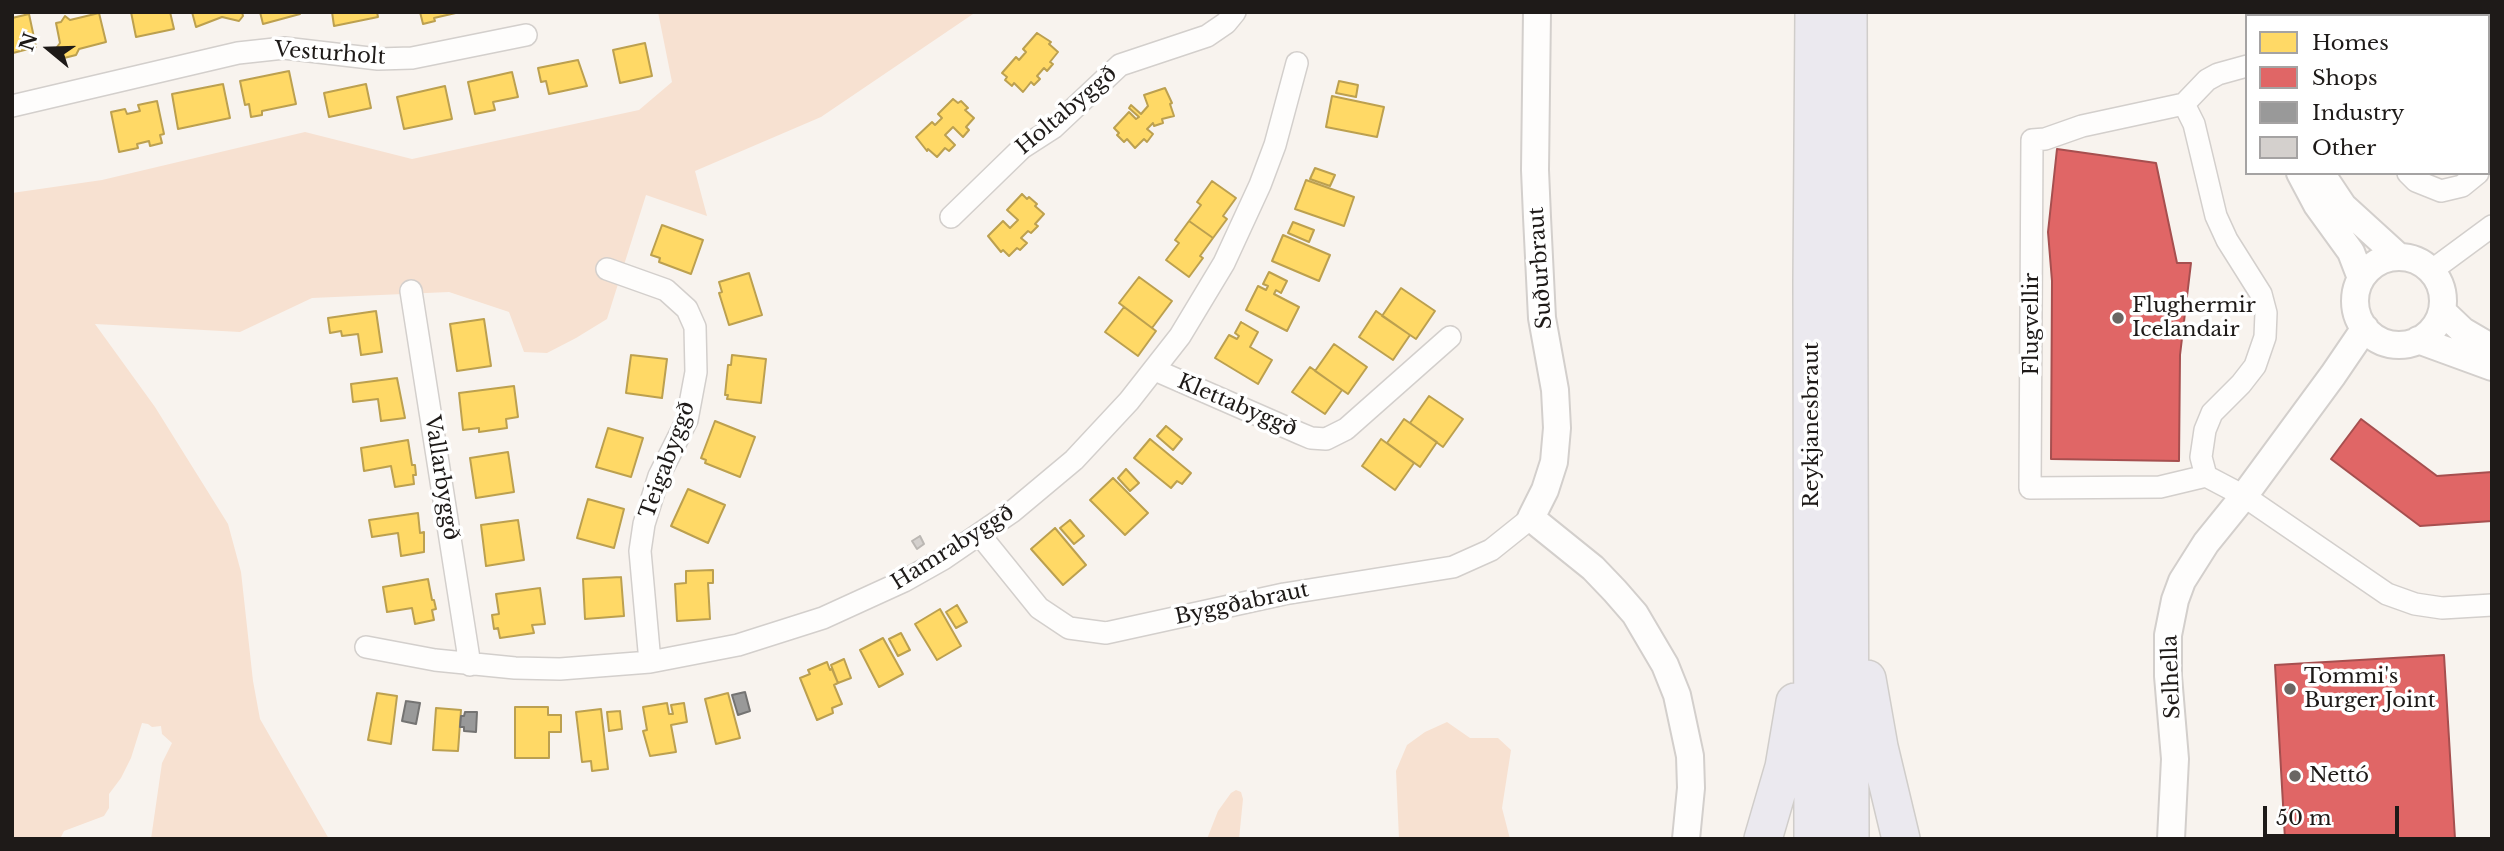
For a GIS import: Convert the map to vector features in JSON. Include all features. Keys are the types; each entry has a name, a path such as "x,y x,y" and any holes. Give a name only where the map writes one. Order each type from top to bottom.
{"highway":[{"name":"Reykjanesbraut","path":"1813,839 1814,12"},
{"name":"Reykjanesbraut","path":"1848,12 1850,839"},
{"path":"1848,192 1861,307 1865,669 1879,747 1901,839"},
{"path":"1763,839 1784,766 1795,699 1800,644 1799,438 1812,282"}],"street":[{"name":"Holtabyggð","path":"951,217 1022,148 1053,128 1120,65 1207,37 1226,23 1235,12"},
{"name":"Suðurbraut","path":"1531,518 1554,462 1557,428 1555,390 1542,318 1539,269 1535,170 1537,12"},
{"name":"Vesturholt","path":"12,106 238,53 284,48 378,59 412,58 526,35"},
{"name":"Hamrabyggð","path":"366,647 470,665 560,668 650,662 738,645 823,618 904,581 980,535 1074,460 1154,370 1203,300 1243,225 1275,145 1297,63"},
{"path":"2245,67 2207,80 2184,104 2194,124 2216,216 2227,240 2261,294 2266,313 2265,337 2255,366 2212,413 2205,430 2201,457 2206,476 2244,496 2387,594 2415,604 2442,608 2492,606"},
{"name":"Flugvellir","path":"2184,104 2032,140 2030,488 2160,487 2206,476"},
{"path":"2301,175 2317,205 2351,252 2361,278"},
{"path":"2322,175 2343,206 2399,257"},
{"path":"2410,175 2416,181 2441,191 2462,186 2476,175"},
{"path":"2431,271 2492,226"},
{"path":"2399,257 2422,263 2431,271 2439,283 2443,297 2442,311 2429,333 2404,345 2389,344 2376,338 2358,317 2355,304 2361,278 2371,267 2384,259 2399,257"},
{"name":"Teigabyggð","path":"607,268 666,290 687,309 695,327 696,372 687,419 659,476 644,523 640,551 650,662"},
{"name":"Vallarbyggð","path":"411,291 470,665"},
{"path":"2442,311 2463,331 2492,348"},
{"name":"Selhella","path":"2171,839 2175,760 2168,676 2171,619 2182,581 2192,563 2244,496 2365,328"},
{"name":"Klettabyggð","path":"1154,370 1311,438 1326,439 1346,429 1450,337"},
{"path":"2418,340 2492,367"},
{"name":"Byggðabraut","path":"980,535 1039,608 1069,628 1106,633 1284,594 1453,567 1491,550 1531,518"},
{"path":"1531,518 1592,568 1615,591 1635,614 1665,665 1677,695 1690,757 1691,788 1686,839"}],"shaded area":[{"path":"658,12 976,12 821,117 695,171 707,216 646,195 607,319 547,353 524,352 509,312 449,292 312,298 240,332 95,324 155,407 228,524 241,572 260,719 329,839 151,839 162,763 172,743 162,734 161,726 152,727 142,723 131,758 109,794 109,808 104,816 64,831 60,839 12,839 12,193 102,180 305,132 412,159 639,110 672,82"},
{"path":"1447,722 1470,738 1498,738 1511,750 1502,808 1510,839 1399,839 1396,771 1407,745 1425,732"},
{"path":"1236,790 1241,792 1243,799 1239,839 1207,839 1218,811"}],"building: Homes":[{"path":"131,12 170,12 174,29 136,37"},
{"path":"192,12 242,12 243,16 239,21 222,17 196,27"},
{"path":"260,12 300,12 300,14 263,24"},
{"path":"332,12 377,12 378,17 334,26"},
{"path":"420,12 460,12 434,18 435,21 423,24"},
{"path":"99,13 106,42 79,49 76,55 64,58 59,55 57,47 60,43 56,23 61,22 65,16 70,20"},
{"path":"29,14 36,47 13,53 12,18"},
{"path":"1037,33 1051,42 1049,44 1058,52 1047,71 1044,68 1037,76 1040,79 1034,85 1031,82 1023,92 1014,83 1012,86 1005,80 1007,77 1002,73 1016,57 1019,60 1026,52 1023,49"},
{"path":"645,43 652,76 620,83 613,50"},
{"path":"578,60 587,86 549,94 546,81 541,82 538,68"},
{"path":"289,71 296,104 262,111 262,115 251,117 249,104 245,105 240,81"},
{"path":"512,72 518,97 493,102 495,110 475,114 468,82"},
{"path":"1339,81 1358,85 1356,97 1336,93"},
{"path":"223,84 230,118 178,129 172,94"},
{"path":"366,84 371,108 329,117 324,93"},
{"path":"445,86 452,119 404,129 397,97"},
{"path":"1165,88 1174,116 1162,119 1163,123 1154,126 1153,123 1147,129 1153,134 1147,142 1144,139 1135,148 1127,139 1124,142 1114,128 1129,112 1136,119 1139,117 1129,108 1131,105 1141,114 1148,106 1144,95"},
{"path":"1332,96 1384,107 1377,137 1326,127"},
{"path":"953,99 958,103 961,101 968,108 965,110 974,118 966,127 969,130 963,137 953,127 945,135 955,145 949,151 945,148 937,157 928,149 927,151 916,137 932,122 935,125 942,118 938,114"},
{"path":"157,101 164,134 160,135 162,143 150,146 149,141 137,144 138,148 119,152 111,112 125,109 127,114 140,111 138,105"},
{"path":"1315,168 1335,175 1330,186 1310,179"},
{"path":"1306,180 1354,197 1344,226 1295,209"},
{"path":"1212,181 1236,198 1223,216 1227,219 1213,238 1189,221 1201,205 1197,202"},
{"path":"1022,194 1037,204 1035,206 1044,214 1035,224 1038,226 1021,238 1027,243 1009,256 1003,250 1001,252 988,236 1003,221 1010,228 1018,220 1007,210"},
{"path":"1189,221 1213,238 1189,277 1166,260 1179,243 1175,240"},
{"path":"1293,222 1314,230 1309,242 1288,233"},
{"path":"662,225 703,240 691,274 659,262 660,258 651,255"},
{"path":"1283,235 1330,255 1319,281 1272,261"},
{"path":"1269,272 1287,281 1281,293 1276,290 1274,294 1299,307 1287,331 1246,310 1258,286 1266,290 1268,286 1263,284"},
{"path":"749,273 762,315 729,325 719,293 722,292 719,282"},
{"path":"1139,277 1172,301 1152,328 1119,303"},
{"path":"1401,288 1435,311 1416,339 1382,316"},
{"path":"1124,307 1156,331 1138,356 1105,332"},
{"path":"376,311 382,352 361,355 358,334 342,336 341,331 330,333 328,318"},
{"path":"1376,311 1410,335 1393,360 1359,337"},
{"path":"484,319 491,366 457,371 450,324"},
{"path":"1241,322 1258,332 1250,347 1272,360 1258,384 1215,358 1229,335 1237,339 1239,336 1235,333"},
{"path":"1334,344 1367,367 1348,394 1315,371"},
{"path":"631,355 667,359 662,398 626,393"},
{"path":"732,355 766,359 761,403 727,399 728,395 725,395 728,365 731,365"},
{"path":"1310,367 1342,390 1325,414 1292,392"},
{"path":"397,378 405,418 381,421 378,399 353,402 351,384"},
{"path":"514,386 518,417 506,419 507,428 479,432 479,428 463,430 459,393"},
{"path":"1429,396 1463,419 1443,447 1410,423"},
{"path":"1404,419 1437,442 1420,467 1387,443"},
{"path":"715,421 755,437 740,477 705,463 706,460 701,458"},
{"path":"1166,426 1182,439 1173,450 1157,436"},
{"path":"608,428 643,438 631,477 596,467"},
{"path":"1150,439 1191,473 1182,484 1177,481 1171,488 1134,458"},
{"path":"1381,439 1414,463 1395,490 1362,466"},
{"path":"408,440 412,465 415,465 414,484 395,487 391,466 364,471 361,448"},
{"path":"508,452 514,492 476,498 470,458"},
{"path":"1126,469 1139,483 1130,491 1118,478"},
{"path":"1113,478 1148,513 1125,535 1090,500"},
{"path":"688,489 725,505 708,543 671,526"},
{"path":"588,499 624,509 614,548 577,538"},
{"path":"418,513 420,533 424,532 424,552 401,556 398,533 372,537 369,520"},
{"path":"518,520 524,560 486,566 481,525"},
{"path":"1070,520 1084,536 1074,544 1060,528"},
{"path":"1055,528 1086,565 1063,585 1031,549"},
{"path":"713,570 713,583 708,583 710,619 677,621 675,584 686,583 686,571"},
{"path":"621,577 624,616 585,619 583,579"},
{"path":"428,579 436,609 432,610 434,620 415,624 412,608 387,612 383,587"},
{"path":"540,588 545,624 532,625 534,633 500,638 498,628 494,629 492,615 499,614 496,594"},
{"path":"957,605 967,622 956,628 946,612"},
{"path":"940,609 961,646 937,660 915,624"},
{"path":"901,633 910,650 898,656 889,639"},
{"path":"883,638 903,674 879,687 860,650"},
{"path":"844,659 851,678 838,683 831,665"},
{"path":"827,662 838,683 834,685 842,704 832,708 833,713 817,720 800,678 810,674 808,670"},
{"path":"377,693 397,696 391,744 368,740"},
{"path":"728,693 740,738 716,744 705,699"},
{"path":"667,703 669,714 673,714 671,705 684,703 687,722 671,725 676,752 650,756 643,731 647,730 643,707"},
{"path":"515,707 548,707 548,715 561,715 561,732 549,732 549,758 515,758"},
{"path":"436,708 461,710 458,751 433,750"},
{"path":"601,709 608,769 592,771 591,761 582,762 576,712"},
{"path":"620,711 622,729 609,731 607,712"}],"building: Shops":[{"name":"Flughermir Icelandair","path":"2057,149 2156,163 2177,263 2191,263 2180,355 2179,461 2051,459 2052,281 2048,232"},
{"path":"2361,419 2437,476 2492,472 2492,521 2420,526 2331,459"},
{"path":"2444,655 2455,839 2285,839 2275,665"}],"building: Industry":[{"path":"745,692 750,711 738,715 732,695"},
{"path":"406,701 420,703 416,724 402,721"},
{"path":"465,712 477,712 476,732 464,731 464,727 460,727 461,716 464,716"}],"building: Other":[{"path":"920,536 924,544 917,549 912,541"}],"place":[{"name":"Flughermir Icelandair","path":"2118,318"},
{"name":"Tommi's Burger Joint","path":"2290,689"},
{"name":"Nettó","path":"2295,776"}]}
